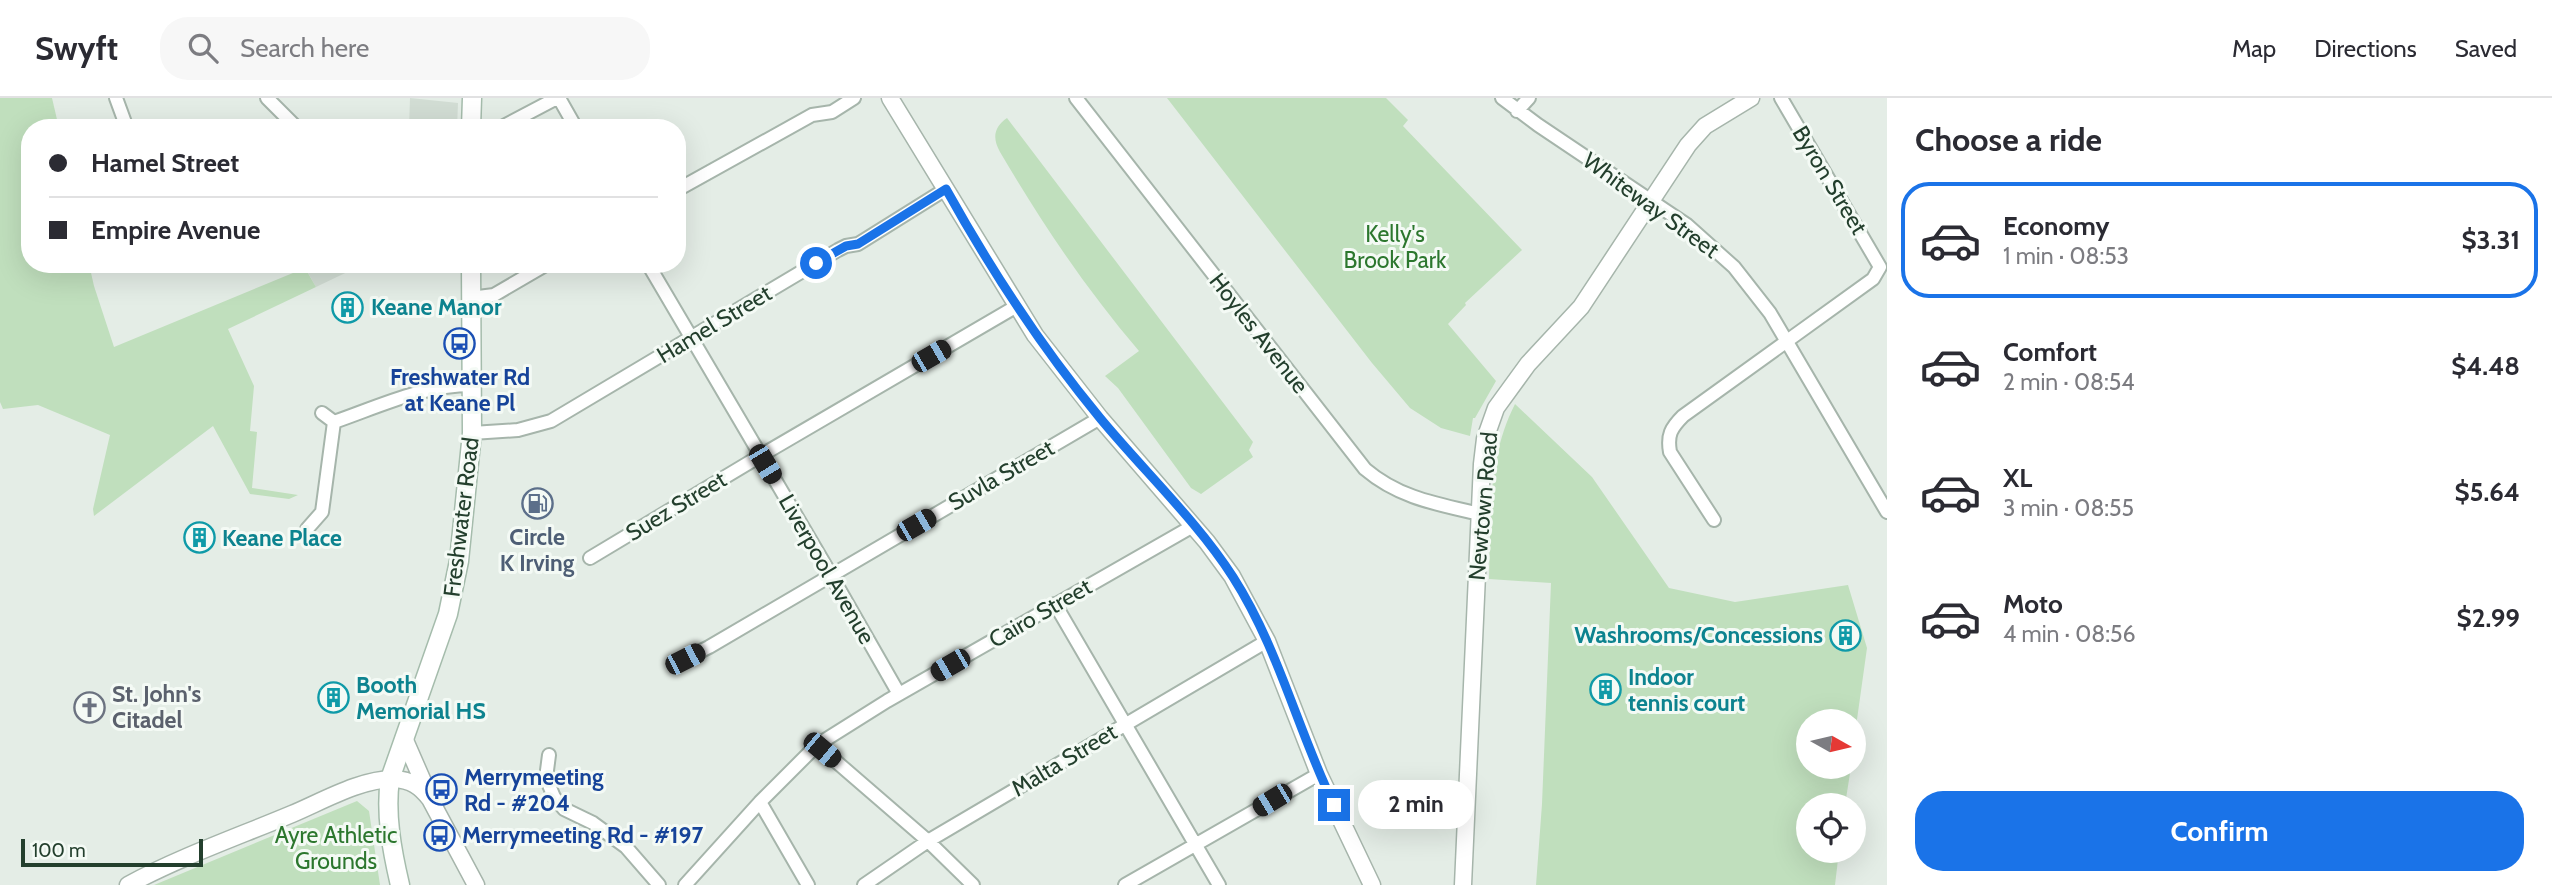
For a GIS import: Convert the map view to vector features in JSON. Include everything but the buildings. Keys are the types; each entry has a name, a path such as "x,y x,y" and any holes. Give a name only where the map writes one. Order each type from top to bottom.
{"main road":[{"path":"471,119 472,98"},
{"name":"Freshwater Road","path":"400,885 390,829 390,779 454,591 466,514 472,433 471,273"}],"street":[{"path":"116,98 124,119"},
{"path":"267,98 288,119"},
{"path":"517,119 558,98 571,119"},
{"path":"686,185 812,115 832,111 855,98"},
{"path":"890,98 1049,354 1232,576 1267,641 1320,774 1372,885"},
{"name":"Hoyles Avenue","path":"1076,98 1365,469 1389,487 1414,499 1480,514"},
{"name":"Whiteway Street","path":"1502,98 1517,111 1700,235 1734,267 1765,306 1887,512"},
{"path":"1517,111 1529,98"},
{"name":"Newtown Road","path":"1463,885 1485,439 1496,408 1528,365 1581,307 1695,135 1721,114 1751,98"},
{"name":"Byron Street","path":"1781,98 1880,267 1873,279 1786,342"},
{"name":"Hamel Street","path":"472,433 518,430 551,421 846,246 858,244 946,189"},
{"path":"471,299 494,295 532,273"},
{"name":"Liverpool Avenue","path":"653,273 899,694"},
{"name":"Suez Street","path":"590,558 1017,306"},
{"path":"1714,520 1670,452 1668,439 1672,427 1683,416 1786,342"},
{"path":"334,422 428,389 446,385 472,385"},
{"path":"322,413 334,422"},
{"name":"Suvla Street","path":"685,659 1100,418"},
{"path":"307,529 323,512 334,422"},
{"name":"Cairo Street","path":"685,885 760,802 817,745 899,694 1193,526"},
{"path":"1055,604 1219,885"},
{"name":"Malta Street","path":"864,885 928,841 1267,641"},
{"path":"404,737 430,799 476,885"},
{"path":"817,745 928,841 973,885"},
{"path":"549,755 547,778 554,797 564,809 593,823 626,847 659,885"},
{"path":"1125,885 1320,774"},
{"path":"128,885 160,869 351,790 390,779 409,781 420,787 430,799"},
{"path":"760,802 808,885"}],"shaded area":[{"path":"410,98 458,103 457,119 409,119"},
{"path":"308,273 345,273 316,287"}],"green space":[{"path":"0,98 52,98 57,119 21,119 21,273 91,273 114,347 293,273 308,273 316,287 228,329 254,386 250,431 257,432 252,488 298,495 289,499 250,494 213,426 94,516 93,509 110,435 38,405 3,409 0,402"},
{"name":"Kelly's Brook Park","path":"1167,98 1386,98 1408,120 1403,126 1522,250 1465,303 1448,324 1496,381 1473,418 1470,436 1441,428 1410,408 1372,363"},
{"path":"1007,118 1253,442 1249,450 1253,457 1201,494 1191,488 1118,388 1105,376 1139,351 1065,254 1000,152 996,133 999,125"},
{"path":"1515,404 1592,477 1669,588 1735,602 1848,585 1867,648 1858,709 1796,709 1796,779 1849,779 1847,793 1796,793 1796,863 1838,863 1835,885 1536,885 1551,583 1489,579 1492,489 1499,446"},
{"name":"Ayre Athletic Grounds","path":"357,801 369,811 380,885 154,885"}],"place":[{"name":"Keane Manor","path":"348,307"},
{"name":"Freshwater Rd at Keane Pl","path":"460,343"},
{"name":"Circle K Irving","path":"537,503"},
{"name":"Keane Place","path":"199,538"},
{"name":"Washrooms/Concessions","path":"1846,635"},
{"name":"Indoor tennis court","path":"1605,690"},
{"name":"Booth Memorial HS","path":"333,698"},
{"name":"St. John's Citadel","path":"89,707"},
{"name":"Merrymeeting Rd - #204","path":"441,790"},
{"name":"Merrymeeting Rd - #197","path":"439,835"}],"route":[{"path":"816,263 846,246 858,244 946,189 1042,345 1100,418 1207,542 1232,576 1267,641 1334,805"}]}
